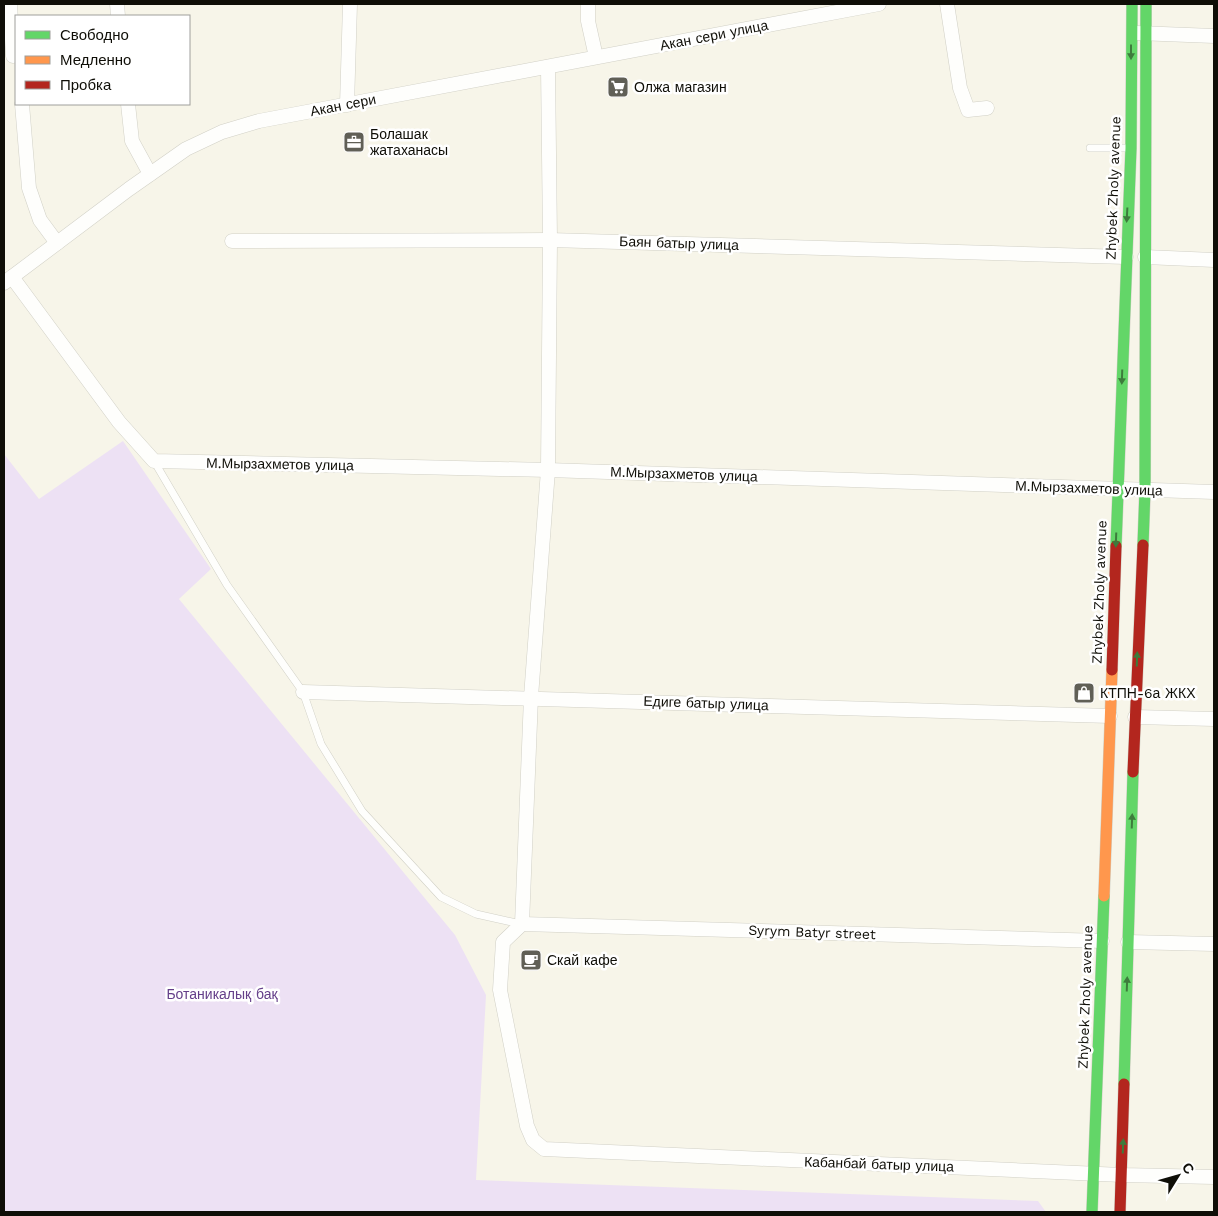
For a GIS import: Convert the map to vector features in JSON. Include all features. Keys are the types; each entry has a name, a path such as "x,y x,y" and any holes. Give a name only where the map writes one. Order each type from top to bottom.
{"street":[{"path":"10,4 14,57"},
{"path":"347,105 350,4"},
{"path":"588,4 588,21 596,57"},
{"name":"Акан сери улица","path":"548,67 879,4"},
{"path":"946,4 960,88 968,110 987,108"},
{"name":"Zhybek Zholy avenue","path":"1092,1212 1130,148 1132,4"},
{"path":"1120,1212 1135,716 1145,490 1146,4"},
{"path":"1131,33 1214,36"},
{"path":"522,924 531,697 548,470 550,240 548,67"},
{"name":"Акан сери","path":"8,280 186,149 222,132 259,121 548,67"},
{"path":"22,105 29,188 40,220 57,243"},
{"path":"128,105 132,141 150,174"},
{"name":"Баян батыр улица","path":"232,241 550,240 1126,257"},
{"path":"1144,257 1214,260"},
{"path":"8,280 119,422 154,461"},
{"name":"М.Мырзахметов улица","path":"154,461 548,470 1214,492"},
{"name":"Едиге батыр улица","path":"303,692 531,697 1110,716"},
{"path":"1135,716 1214,719"},
{"name":"Syrym Batyr street","path":"522,924 1102,941"},
{"name":"Кабанбай батыр улица","path":"522,924 503,942 500,990 527,1126 533,1140 544,1149 1214,1178"},
{"path":"1128,942 1214,944"}],"lane":[{"path":"1090,148 1130,148"},
{"path":"154,461 227,585 303,692 321,744 362,811 441,897 476,914 522,924"}],"green space":[{"name":"Ботаникалық бақ","path":"123,441 211,569 179,599 455,935 486,995 476,1180 1038,1201 1046,1212 4,1212 4,454 39,499"}],"traffic: fast":[{"path":"1116,546 1131,148 1132,4"},
{"path":"1143,545 1145,490 1146,4"},
{"path":"1124,1084 1133,772"},
{"path":"1092,1212 1104,896"}],"traffic: slow":[{"path":"1104,896 1112,670"}],"traffic: jam":[{"path":"1133,772 1143,545"},
{"path":"1112,670 1116,546"},
{"path":"1120,1212 1124,1084"}],"place":[{"name":"Олжа магазин","path":"618,87"},
{"name":"Болашак жатаханасы","path":"354,142"},
{"name":"КТПН-6а ЖКХ","path":"1084,693"},
{"name":"Скай кафе","path":"531,960"}]}
